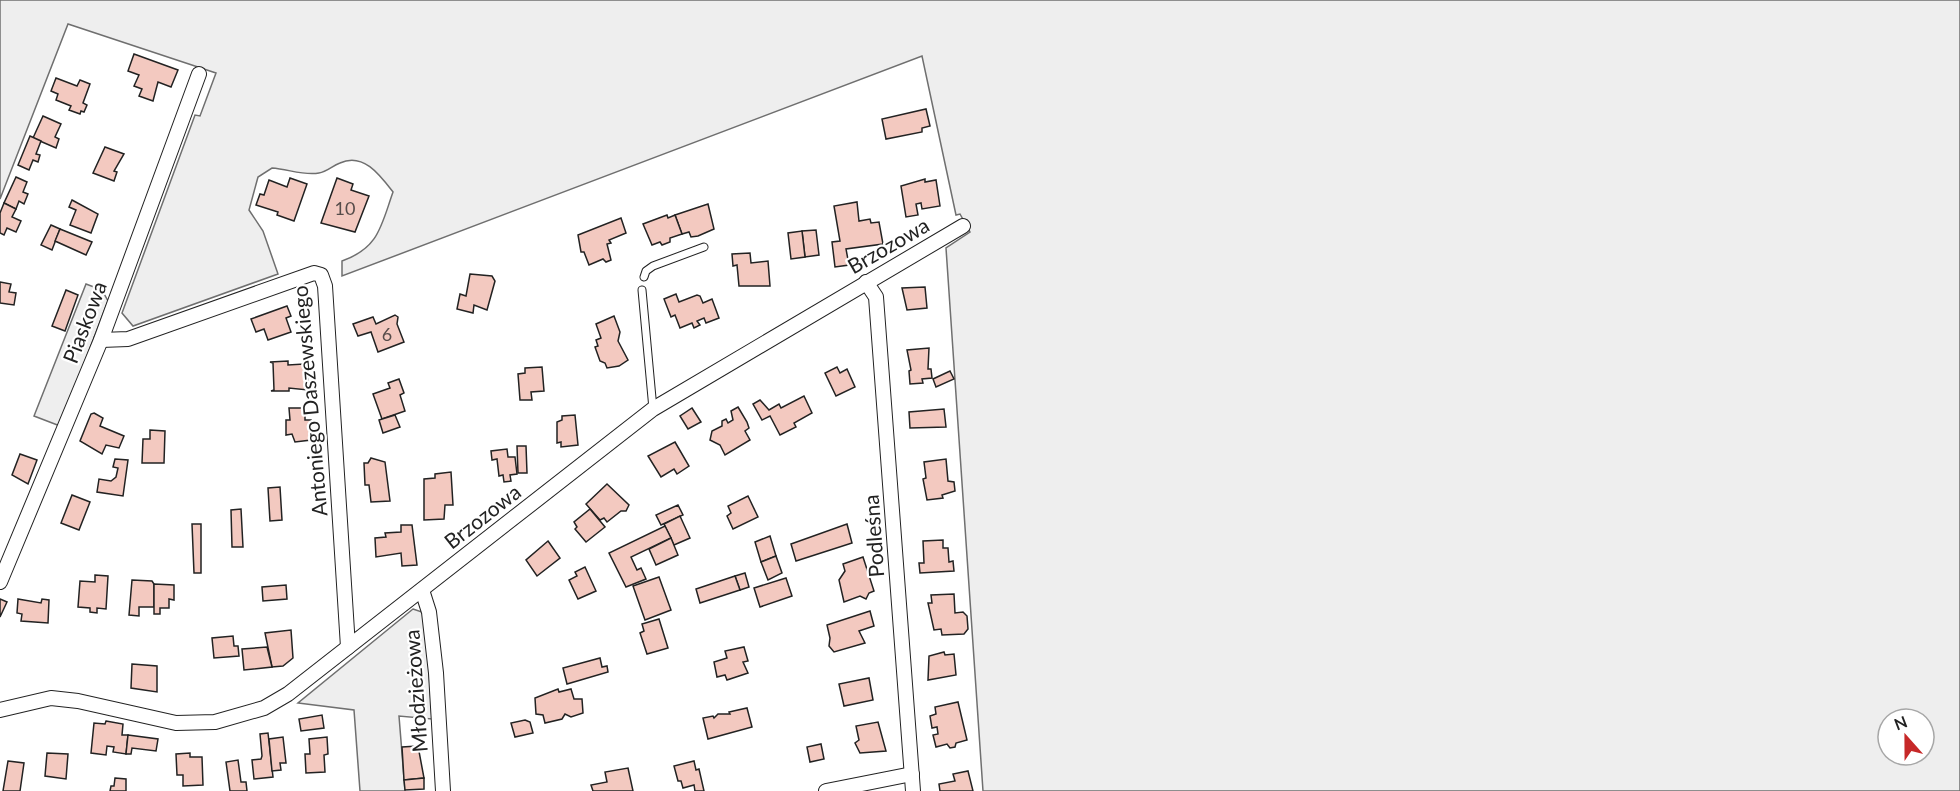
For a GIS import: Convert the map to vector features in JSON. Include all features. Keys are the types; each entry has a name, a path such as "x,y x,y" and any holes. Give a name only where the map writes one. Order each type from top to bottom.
{"street":[{"name":"Piaskowa","path":"0,582 101,340 199,74"},
{"name":"Brzozowa","path":"0,710 51,698 78,701 176,723 214,722 264,708 288,694 653,409 963,226"},
{"name":"Antoniego Daszewskiego","path":"101,340 128,339 314,273 321,275 325,286 348,647"},
{"name":"Podleśna","path":"866,282 876,297 913,791"},
{"name":"Młodzieżowa","path":"422,590 429,612 436,673 443,791"},
{"path":"826,791 912,774"}],"lane":[{"path":"644,277 646,271 653,266 704,248"},
{"path":"642,290 653,409"}],"shaded area":[{"path":"0,0 1960,0 1960,791 983,791 946,248 970,232 960,214 956,215 922,56 342,276 342,261 364,250 377,234 393,192 377,172 356,160 348,160 313,174 272,168 258,177 249,210 263,231 278,274 133,326 122,313 195,115 200,116 216,73 68,24 0,199"},
{"path":"86,284 102,290 108,301 60,426 34,416"},
{"path":"413,609 422,612 426,624 432,719 399,716 405,791 360,791 354,710 298,703"}],"building":[{"path":"134,54 178,70 171,87 158,82 153,101 139,96 142,89 134,86 139,75 128,71"},
{"path":"56,78 77,86 80,80 90,84 83,103 87,105 84,112 81,111 80,114 69,110 71,106 56,100 58,94 51,91"},
{"path":"926,109 930,126 922,128 922,132 886,139 882,119"},
{"path":"43,116 61,124 55,137 59,139 56,148 33,138"},
{"path":"30,136 41,141 36,154 40,155 38,162 33,160 29,170 18,165"},
{"path":"105,147 124,154 114,171 117,172 114,181 93,173"},
{"path":"16,177 27,182 23,192 28,194 24,204 19,201 16,209 4,203"},
{"path":"290,178 307,184 294,221 277,215 278,212 256,205 260,194 264,195 269,180 287,187"},
{"path":"337,178 353,184 351,190 369,196 355,232 321,223"},
{"path":"925,179 925,182 936,180 940,206 922,209 921,203 916,204 918,215 906,217 901,186"},
{"path":"72,200 98,214 91,233 70,225 76,210 69,207"},
{"path":"857,202 859,221 870,219 871,223 879,222 883,244 846,249 849,265 835,267 832,242 840,241 834,206"},
{"path":"4,203 16,209 12,217 21,221 16,232 7,228 4,235 0,233 0,213"},
{"path":"708,204 714,229 698,236 691,237 689,232 682,234 675,215"},
{"path":"667,215 668,218 675,215 682,234 670,238 670,242 662,245 660,242 652,245 643,224"},
{"path":"621,218 626,233 609,240 611,243 607,244 611,260 606,262 603,259 589,265 584,252 581,252 578,235"},
{"path":"51,225 60,229 52,250 41,245"},
{"path":"60,229 92,242 86,255 55,241"},
{"path":"816,230 819,255 805,257 802,231"},
{"path":"802,231 805,257 791,259 788,233"},
{"path":"750,253 751,263 768,261 770,286 739,286 737,265 733,266 732,254"},
{"path":"470,274 492,276 495,281 487,310 474,305 473,313 457,309 460,294 466,296"},
{"path":"0,282 11,284 9,292 16,293 14,305 0,303"},
{"path":"925,287 927,308 907,310 902,288"},
{"path":"66,290 78,295 65,331 52,326"},
{"path":"676,294 679,302 697,295 703,303 712,299 719,318 706,323 704,318 697,321 700,325 694,328 692,323 680,328 675,315 671,317 664,299"},
{"path":"287,306 291,316 286,318 291,332 268,340 264,329 256,332 251,319"},
{"path":"395,315 398,317 397,324 404,342 378,352 371,332 358,336 353,324 373,317 376,324"},
{"path":"614,316 620,332 618,341 628,360 619,366 607,368 605,363 600,361 595,347 598,346 596,340 601,338 596,324"},
{"path":"929,348 928,369 931,369 932,378 922,379 923,383 910,384 909,371 911,370 907,350"},
{"path":"288,361 288,365 304,364 304,374 308,374 308,390 289,388 289,391 271,391 274,390 273,363 270,362"},
{"path":"542,367 544,391 531,392 532,400 520,400 518,374 525,373 525,368"},
{"path":"837,367 840,373 847,369 855,387 836,396 825,373"},
{"path":"950,371 954,379 936,387 933,379"},
{"path":"399,379 404,393 400,395 405,411 382,419 373,394 390,388 388,383"},
{"path":"804,396 812,413 794,423 796,427 780,435 770,416 762,420 753,404 760,400 769,410 779,404 781,408"},
{"path":"738,407 747,422 749,428 745,431 750,440 725,455 720,445 710,440 712,431 722,426 722,421 726,419 728,423 733,420 731,411"},
{"path":"289,408 305,408 305,420 311,420 311,440 295,442 292,434 286,435 286,420 290,420"},
{"path":"692,408 701,422 688,429 680,416"},
{"path":"944,409 946,427 910,428 909,412"},
{"path":"94,413 103,418 100,426 124,436 119,448 106,445 102,454 80,441 91,414"},
{"path":"395,415 400,427 383,433 379,420"},
{"path":"575,415 578,445 561,447 561,442 557,443 557,422 562,420 562,416"},
{"path":"150,430 165,431 164,463 142,463 143,439 150,439"},
{"path":"675,442 689,466 677,474 674,469 661,477 648,456"},
{"path":"517,446 526,446 527,473 518,473"},
{"path":"507,449 508,457 515,457 517,474 510,475 511,481 504,482 503,475 499,476 497,459 492,460 491,451"},
{"path":"20,454 37,460 28,484 12,475"},
{"path":"371,458 385,462 390,501 371,502 369,485 365,485 364,463 368,463"},
{"path":"115,459 128,460 123,496 97,492 99,479 111,481 116,477 118,468 113,467"},
{"path":"946,459 948,481 954,482 955,491 942,495 943,498 927,500 923,479 926,478 924,462"},
{"path":"451,472 453,505 445,505 444,519 424,520 424,479 435,478 435,474"},
{"path":"607,484 629,505 626,511 621,511 607,522 604,518 600,520 586,504"},
{"path":"280,487 282,520 270,521 268,488"},
{"path":"72,495 90,502 79,530 61,523"},
{"path":"748,496 758,517 733,529 727,516 731,513 728,506"},
{"path":"678,505 683,515 661,525 656,515"},
{"path":"241,509 243,547 232,547 231,510"},
{"path":"590,509 605,527 586,542 575,529 577,527 574,522"},
{"path":"680,516 690,538 674,545 664,524"},
{"path":"192,524 201,524 201,573 194,573"},
{"path":"847,524 852,543 796,561 791,544"},
{"path":"401,525 412,525 417,565 402,566 401,553 376,557 375,538 386,537 385,533 401,532"},
{"path":"665,526 671,538 631,557 637,570 641,568 646,579 626,587 609,553"},
{"path":"770,536 776,556 761,562 755,542"},
{"path":"671,538 678,555 656,565 649,549"},
{"path":"943,540 943,548 948,548 949,562 953,561 954,571 920,573 919,563 924,563 923,541"},
{"path":"548,541 560,558 537,576 526,560"},
{"path":"776,556 782,573 768,580 761,562"},
{"path":"863,557 874,591 869,593 866,599 860,596 844,602 839,580 845,571 843,564"},
{"path":"585,567 596,591 578,599 569,580 577,576 575,572"},
{"path":"745,573 749,587 740,590 735,576"},
{"path":"95,575 108,576 106,609 97,608 97,613 90,612 90,608 78,607 80,581 95,582"},
{"path":"735,576 740,590 700,603 696,589"},
{"path":"659,577 671,610 645,620 633,586"},
{"path":"786,578 792,596 760,607 754,588"},
{"path":"132,580 152,581 154,584 154,607 139,607 139,616 129,615"},
{"path":"154,584 174,585 174,600 169,599 169,608 160,608 160,614 154,614"},
{"path":"286,585 287,599 263,601 262,587"},
{"path":"954,594 955,613 963,612 967,616 968,629 964,634 942,635 941,629 934,630 928,603 932,603 931,595"},
{"path":"0,599 7,602 0,617"},
{"path":"18,599 41,603 42,599 49,600 48,623 21,621 22,614 17,613"},
{"path":"870,611 874,626 859,631 865,643 834,652 829,646 827,625"},
{"path":"659,619 668,648 647,654 640,633 644,631 642,624"},
{"path":"291,630 293,658 283,666 272,667 265,633"},
{"path":"233,636 234,646 238,646 239,656 214,658 212,638"},
{"path":"267,647 272,667 244,670 242,649"},
{"path":"744,647 748,661 743,662 748,673 727,680 725,675 717,677 714,662 727,658 725,651"},
{"path":"944,652 945,655 954,654 956,675 928,680 929,656"},
{"path":"600,658 602,667 607,666 608,672 567,684 563,668"},
{"path":"132,664 157,666 157,692 131,688"},
{"path":"869,678 873,700 844,706 839,684"},
{"path":"558,689 559,692 571,689 574,699 582,699 583,713 571,717 565,714 562,719 545,723 543,715 536,714 535,698"},
{"path":"958,702 967,740 956,743 955,747 950,748 947,744 936,747 933,735 938,734 937,727 932,728 930,716 936,714 935,707"},
{"path":"747,708 752,727 708,739 703,718 713,716 714,718 718,714 730,714 729,712"},
{"path":"322,715 324,728 301,731 299,719"},
{"path":"525,720 530,722 533,733 515,737 511,723"},
{"path":"106,721 123,724 122,735 128,735 126,754 113,752 114,747 107,746 106,755 91,753 94,723 105,724"},
{"path":"878,722 886,751 860,753 855,743 859,740 856,726"},
{"path":"268,733 273,777 254,779 252,760 261,759 260,734"},
{"path":"128,735 158,739 156,751 132,748 131,754 126,754"},
{"path":"283,737 286,763 280,763 281,770 272,771 269,739"},
{"path":"327,737 328,754 324,755 325,772 306,773 305,754 310,754 309,739"},
{"path":"821,744 824,759 810,762 807,747"},
{"path":"418,746 424,778 404,780 402,747"},
{"path":"47,753 68,754 66,779 45,776"},
{"path":"190,753 190,757 202,757 203,785 183,786 183,775 177,775 176,754"},
{"path":"238,760 241,782 246,782 247,791 230,791 226,762"},
{"path":"8,761 24,763 20,791 3,791"},
{"path":"694,761 696,770 699,769 704,791 695,791 694,785 683,788 681,781 678,781 674,766"},
{"path":"628,768 633,791 593,791 591,785 607,782 605,772"},
{"path":"968,771 973,791 940,791 939,784 955,781 953,774"},
{"path":"115,778 126,779 126,791 110,791 111,786 114,786"},
{"path":"424,778 424,789 405,790 404,780"}]}
